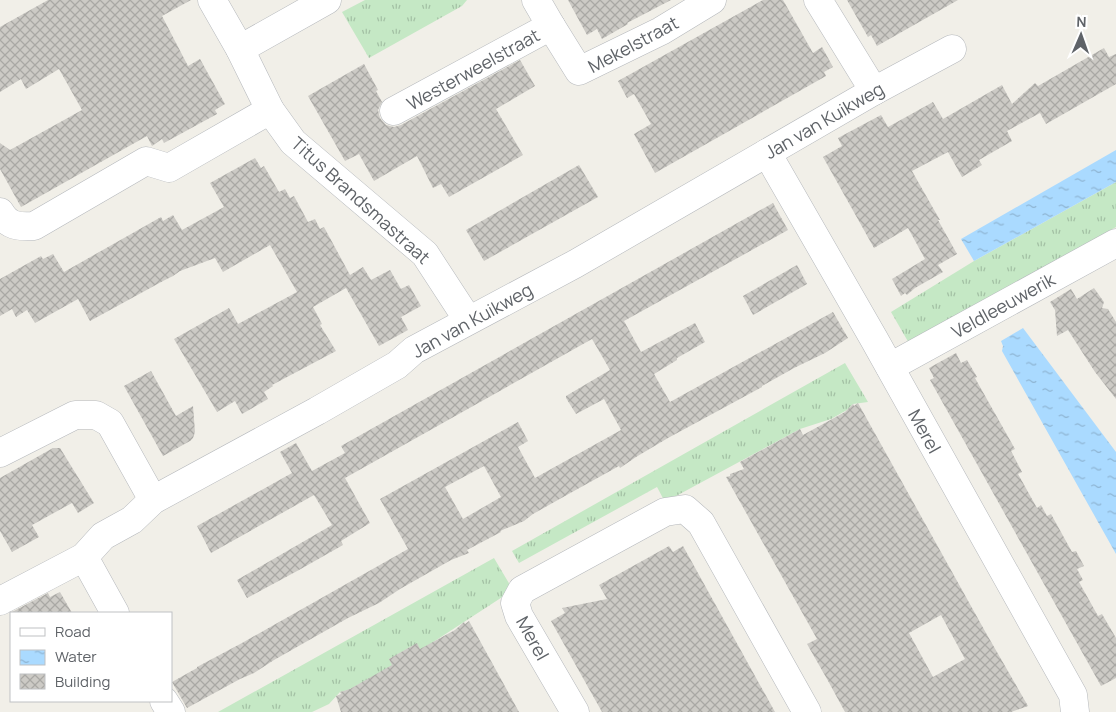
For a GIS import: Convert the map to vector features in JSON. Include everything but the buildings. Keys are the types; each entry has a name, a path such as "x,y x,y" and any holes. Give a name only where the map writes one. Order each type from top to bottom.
{"street":[{"name":"Titus Brandsmastraat","path":"212,0 240,49 270,110 293,142 425,254 468,320"},
{"path":"240,49 327,0"},
{"name":"Westerweelstraat","path":"536,0 579,72"},
{"name":"Mekelstraat","path":"579,72 660,31 712,0"},
{"path":"818,0 874,91"},
{"name":"Westerweelstraat","path":"394,111 551,26"},
{"name":"Jan van Kuikweg","path":"0,601 84,556 103,536 132,520 153,500 325,406 397,365 414,350 574,264 874,91 952,49"},
{"path":"0,212 4,219 18,227 34,226 146,161 169,168 270,110"},
{"name":"Merel","path":"767,152 890,367 1073,695 1075,712"},
{"name":"Veldleeuwerik","path":"890,367 1116,243"},
{"path":"0,452 75,415 96,415 110,423 153,500"},
{"name":"Merel","path":"575,712 519,616 515,602 522,590 665,512 685,509 701,523 807,712"},
{"path":"84,556 114,612"}],"green space":[{"path":"365,0 467,0 462,6 369,58 342,12"},
{"path":"1116,182 1116,227 910,345 891,312 974,261"},
{"path":"845,363 868,402 853,404 847,410 831,419 800,429 665,502 657,487 519,563 512,551"},
{"path":"494,558 513,590 421,650 416,644 389,659 393,666 348,690 340,692 329,704 312,712 218,712"}],"water":[{"path":"1116,150 1116,182 974,261 961,239"},
{"path":"1023,328 1116,452 1116,554 1002,351 1001,341"}]}
